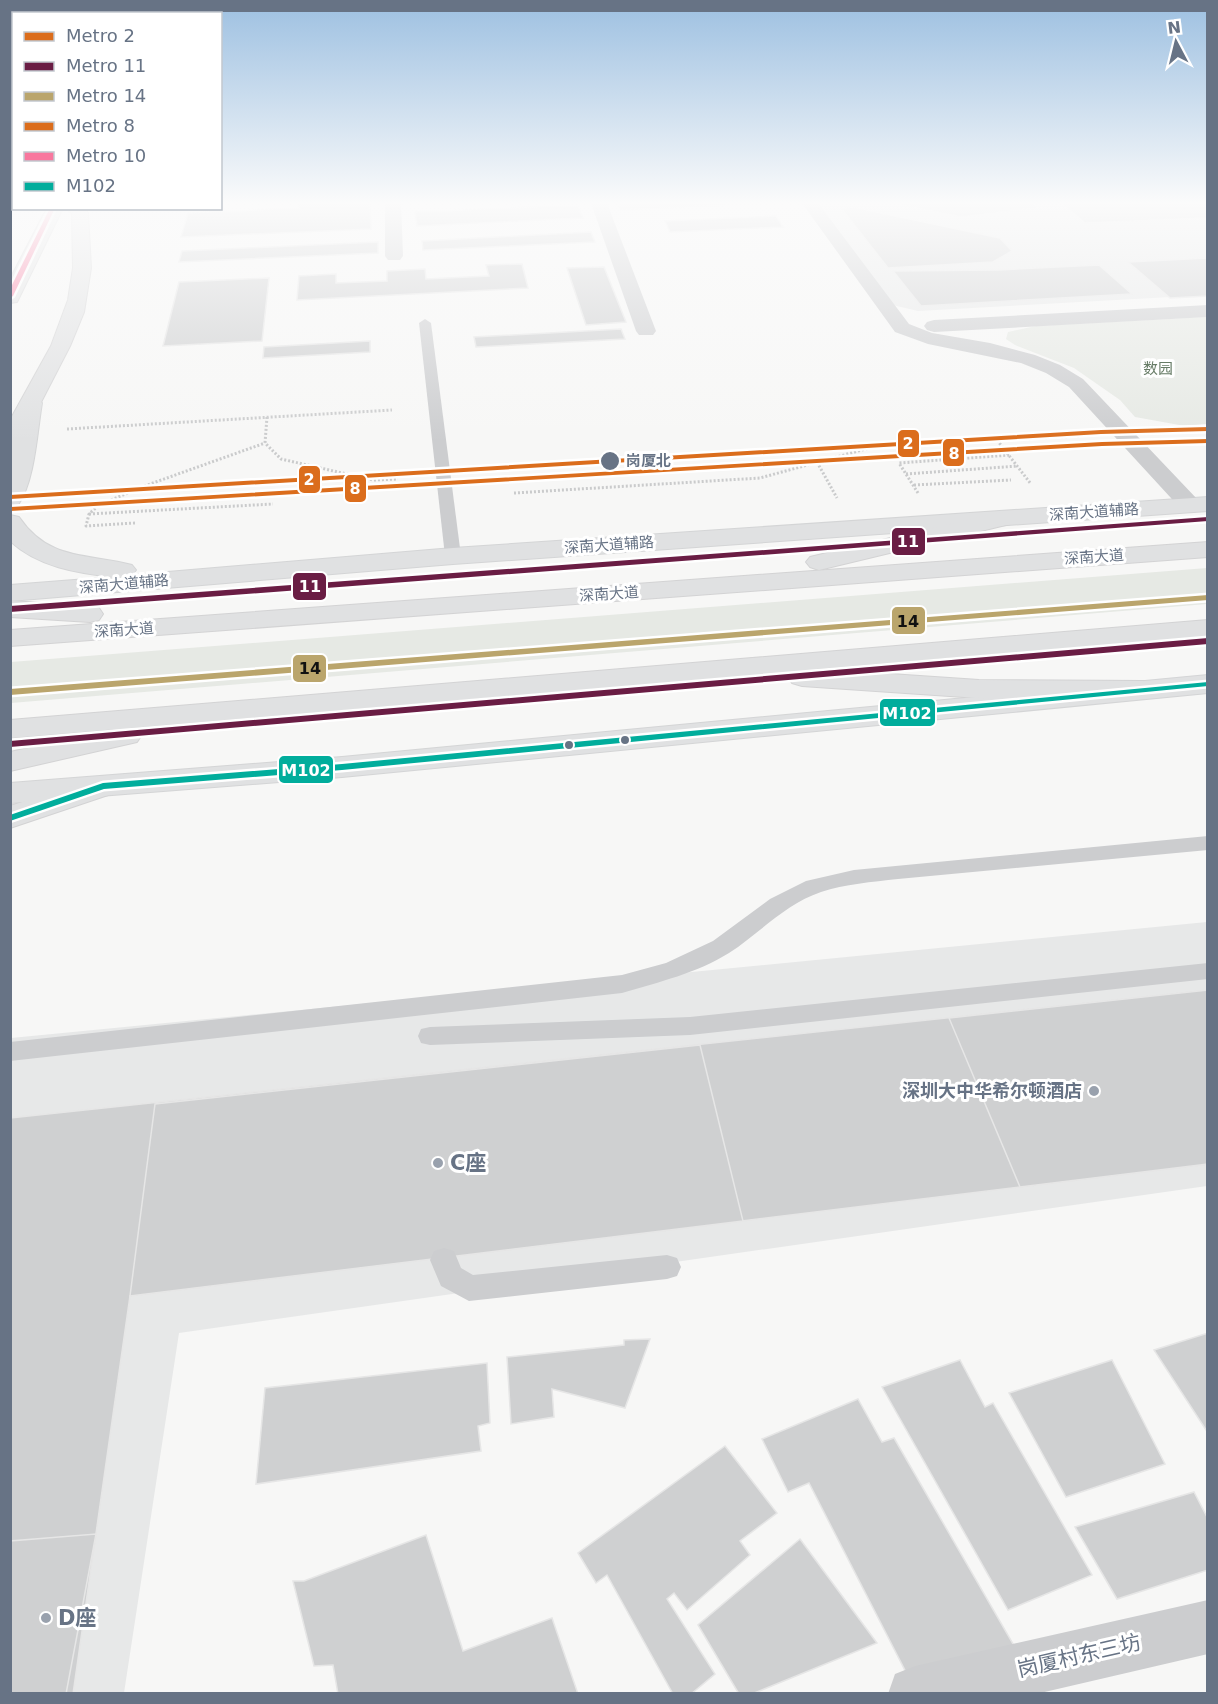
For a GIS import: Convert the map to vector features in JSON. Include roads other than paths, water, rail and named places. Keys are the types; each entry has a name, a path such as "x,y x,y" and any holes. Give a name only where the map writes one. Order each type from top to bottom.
{"main road":[{"path":"10,298 18,283"},
{"path":"10,441 66,336 80,283"},
{"path":"10,500 19,471 31,404"},
{"name":"深南大道辅路","path":"10,593 453,556 1199,504"},
{"path":"718,585 1001,519"},
{"path":"10,522 15,533 33,549 83,566 177,572 281,571"},
{"name":"深南大道","path":"10,638 1208,549"},
{"path":"10,609 227,622"},
{"path":"10,729 1208,628"},
{"path":"705,670 904,686 1143,690"},
{"path":"10,793 354,766 1208,684"},
{"path":"10,762 278,706"},
{"path":"10,819 49,803 103,786"}],"street":[{"path":"628,283 646,331"},
{"path":"869,283 902,328 928,338 990,349 1028,359 1053,369 1076,383 1199,504"},
{"path":"902,328 1208,311"},
{"name":"岗厦村东三坊","path":"915,1694 1208,1627"}],"lane":[{"path":"425,324 453,556"},
{"path":"10,1052 622,984 673,970 721,947 778,904 814,886 854,877 897,872 1208,843"},
{"path":"430,1036 690,1026 1208,971"},
{"path":"444,1260 451,1277 469,1288 667,1267"}],"metro line":[{"name":"10","path":"10,296 17,283"},
{"name":"2","path":"10,497 1101,432 1208,429"},
{"name":"8","path":"11,509 1102,444 1208,441"},
{"name":"11","path":"10,609 1208,519"},
{"name":"14","path":"10,692 1208,597"},
{"name":"11","path":"10,744 1208,641"}],"place":[{"name":"岗厦北","path":"610,461"},
{"name":"深圳大中华希尔顿酒店","path":"1094,1091"},
{"name":"C座","path":"438,1163"},
{"name":"D座","path":"46,1618"}],"park label":[{"name":"数园","path":"1158,369"}]}
